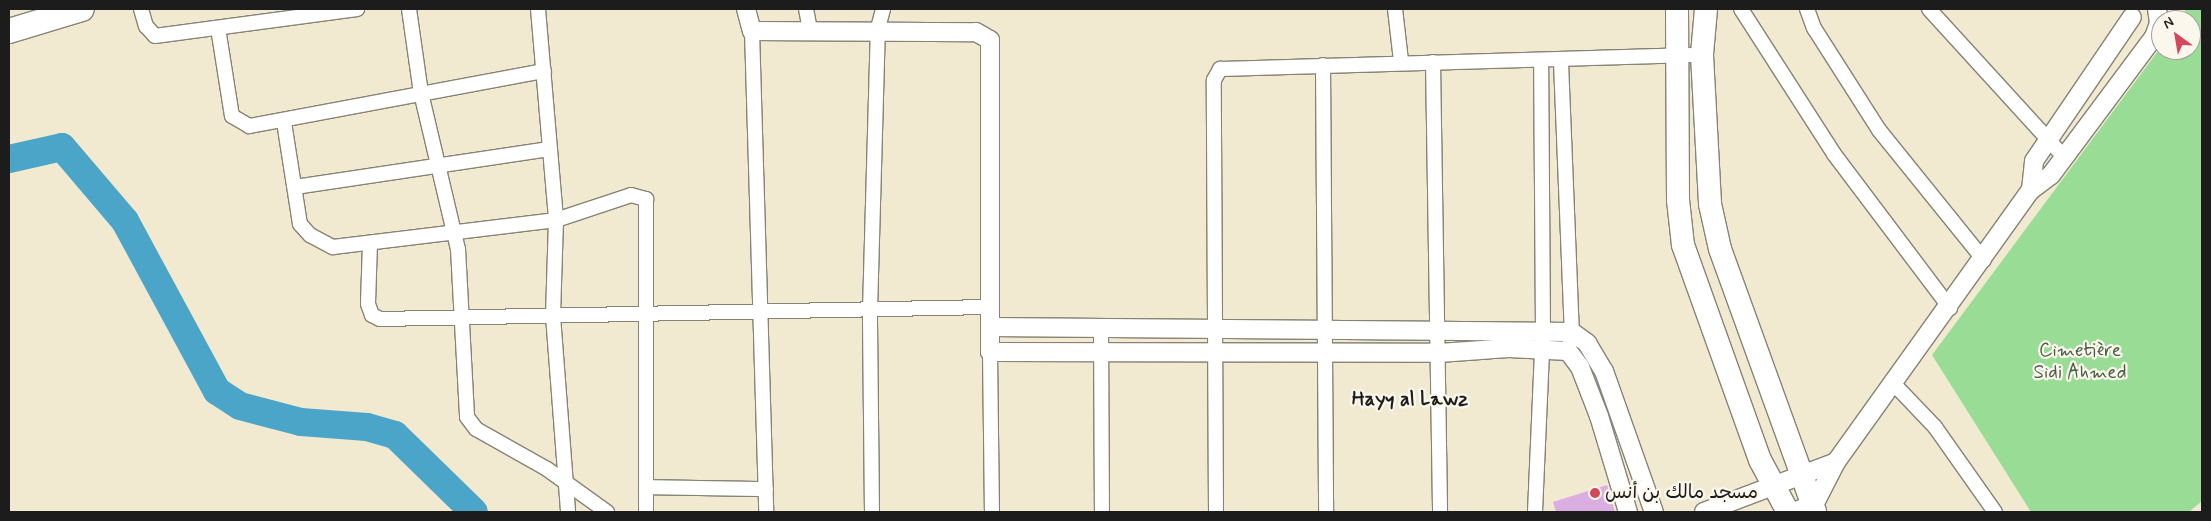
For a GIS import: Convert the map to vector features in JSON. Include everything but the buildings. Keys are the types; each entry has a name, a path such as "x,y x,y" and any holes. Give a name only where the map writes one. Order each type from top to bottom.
{"highway":[{"path":"9,31 82,9"}],"main road":[{"path":"1677,9 1678,200 1683,244 1760,460 1788,512"},
{"path":"1707,9 1702,55 1706,173 1716,232 1799,475 1815,507"},
{"path":"1683,244 1716,232"}],"street":[{"path":"141,9 146,26 155,36 357,9"},
{"path":"409,9 420,93 454,229 463,318 465,408 471,424 564,482 607,512"},
{"path":"538,9 556,220 553,316 564,482 568,512"},
{"path":"746,9 752,31 762,314 766,512"},
{"path":"806,9 810,30"},
{"path":"872,512 870,312 878,28 882,9"},
{"path":"1394,9 1401,61"},
{"path":"1741,9 1834,154 1950,308"},
{"path":"1807,9 1814,28 1879,130 1984,260"},
{"path":"1929,9 2064,157"},
{"path":"2030,190 2030,169 2088,81 2129,13 2151,12"},
{"path":"218,28 232,116 250,126 284,122 420,93 544,71"},
{"path":"752,31 878,28 976,32 992,45 990,307 992,512"},
{"path":"1794,512 1815,507 1836,462 1950,308 2030,190 2064,157 2151,40"},
{"path":"1216,512 1216,354 1214,329 1216,74 1232,66 1323,65 1401,61 1561,62 1676,58 1702,55"},
{"path":"1433,62 1440,512"},
{"path":"1535,512 1543,331 1541,62"},
{"path":"1561,62 1572,332 1568,351 1583,374 1628,512"},
{"path":"1323,65 1326,512"},
{"path":"2088,81 2108,98"},
{"path":"284,122 296,187 300,224 310,235 333,247 454,229 556,220 631,195 646,198 646,512"},
{"path":"1541,135 1564,133"},
{"path":"296,187 438,169 549,149"},
{"path":"370,243 372,315 380,319 870,312 990,307"},
{"path":"990,326 1438,330 1509,339 1541,349 1568,351"},
{"path":"1101,327 1103,353 1102,512"},
{"path":"990,352 1439,353 1543,331 1572,332 1587,343 1604,371 1654,512"},
{"path":"1893,383 1935,427 1995,512"},
{"path":"1704,512 1836,462"},
{"path":"646,487 766,489"}],"green space":[{"name":"Cimetière Sidi Ahmed","path":"2202,9 2202,501 2189,512 2031,512 1932,355 2151,60 2201,60 2201,10 2184,10"}],"waterway":[{"path":"9,159 62,147 125,221 217,391 240,406 301,422 367,427 395,435 474,512"}],"place":[{"name":"مسجد مالك بن أنس","path":"1595,493"}],"district":[{"name":"Hayy al Lawz","path":"1410,399"}]}
